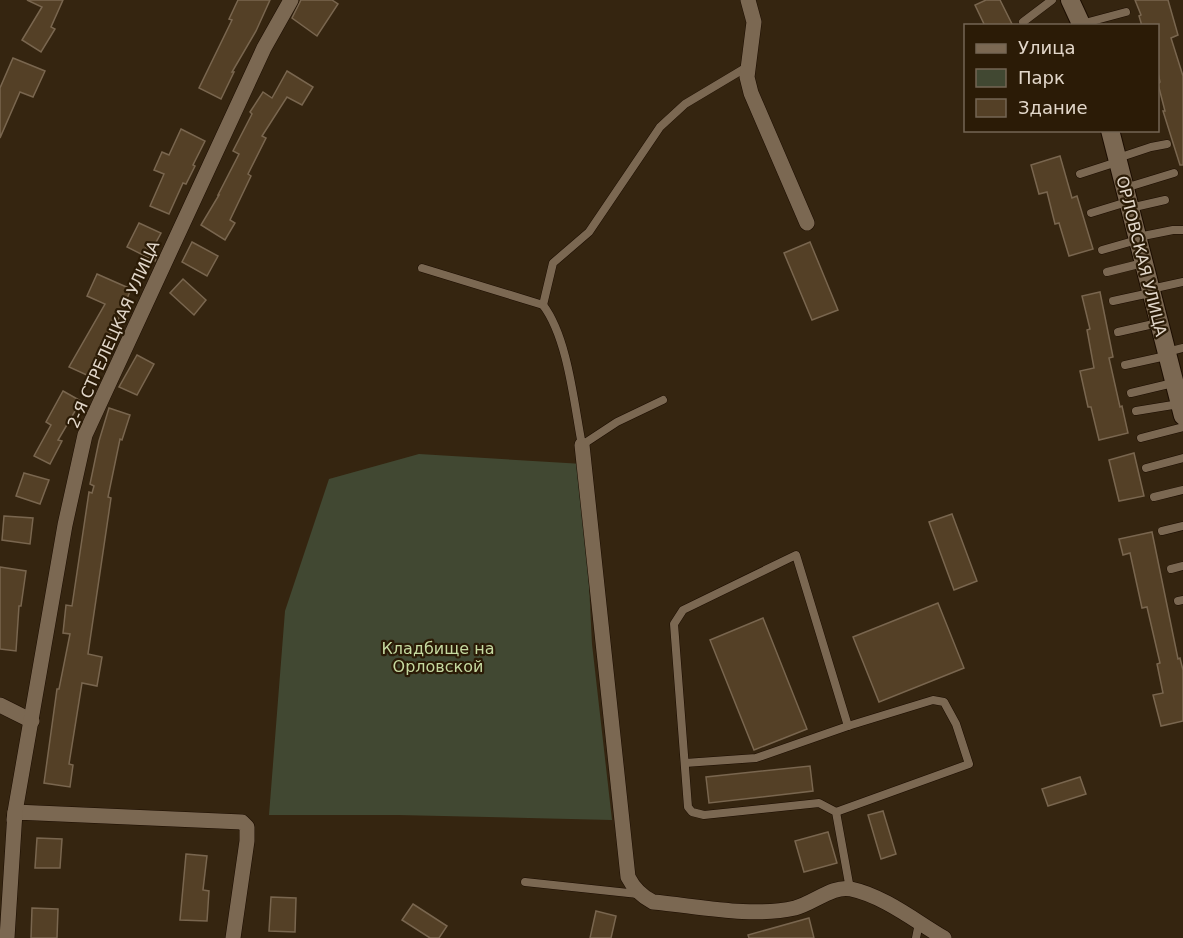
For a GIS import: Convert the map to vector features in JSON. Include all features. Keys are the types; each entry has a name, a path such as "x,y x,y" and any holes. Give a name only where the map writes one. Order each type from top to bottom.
{"main road":[{"path":"1066,0 1081,24"},
{"name":"ОРЛОВСКАЯ УЛИЦА","path":"1111,132 1159,322 1173,352 1179,396"}],"street":[{"name":"2-Я СТРЕЛЕЦКАЯ УЛИЦА","path":"0,897 65,525 86,435 259,58 291,0"},
{"path":"748,0 754,22 747,77 757,107 807,223"},
{"path":"582,445 628,877 639,894 653,902 760,912 796,908 821,898 834,889 850,889 882,901 917,930 944,938"},
{"path":"0,705 32,721"},
{"name":"2-Я СТРЕЛЕЦКАЯ УЛИЦА","path":"7,938 15,812"},
{"path":"15,812 242,822 247,827 247,841 233,938"}],"lane":[{"path":"1023,22 1066,0"},
{"path":"1085,24 1126,12"},
{"path":"543,305 553,263 589,232 660,127 685,104 748,66"},
{"path":"1080,174 1151,147 1167,144"},
{"path":"1091,213 1128,199 1174,173"},
{"path":"1128,199 1165,200"},
{"path":"1102,250 1138,238 1183,230"},
{"path":"1107,272 1144,262"},
{"path":"422,268 543,305 552,317 561,340 582,445 617,422 663,400"},
{"path":"1113,302 1183,282"},
{"path":"1118,332 1159,322"},
{"path":"1125,365 1173,352"},
{"path":"1131,393 1179,396"},
{"path":"1136,411 1179,396"},
{"path":"1141,438 1183,427"},
{"path":"1146,468 1183,458"},
{"path":"1154,497 1183,490"},
{"path":"1162,531 1183,526"},
{"path":"685,763 756,758 933,700 944,702 956,724 969,764 836,812 819,803 704,815 692,812 688,807 674,624 683,610 796,555 848,726"},
{"path":"1172,569 1183,566"},
{"path":"836,812 850,889"},
{"path":"525,882 639,894"}],"green space":[{"name":"Кладбище на Орловской","path":"419,454 583,464 592,644 612,820 398,815 269,815 285,611 329,479"}],"building":[{"path":"27,0 63,0 51,27 55,29 41,52 22,40 42,7"},
{"path":"238,0 270,0 256,31 232,72 234,72 221,99 199,88 232,20 229,19"},
{"path":"301,0 332,0 338,4 317,36 292,18"},
{"path":"986,0 1000,0 1012,24 984,24 975,5"},
{"path":"1135,0 1168,0 1178,35 1171,38 1183,76 1183,165 1180,165 1163,111 1165,111 1159,88 1159,24 1141,24 1139,16 1141,15"},
{"path":"13,58 45,71 33,97 20,92 0,138 0,88"},
{"path":"287,71 313,87 302,105 287,97 262,136 266,138 248,174 251,176 230,220 235,223 225,240 201,225 239,154 233,151 252,114 250,112 263,92 272,98"},
{"path":"181,129 205,141 193,165 195,166 186,184 183,183 169,214 150,206 164,174 154,170 162,152 169,155"},
{"path":"1060,156 1072,198 1077,196 1093,249 1069,256 1059,223 1055,224 1047,192 1039,194 1031,165"},
{"path":"139,223 161,233 154,246 148,244 146,247 157,256 155,261 127,247"},
{"path":"192,242 218,256 207,276 182,262"},
{"path":"810,242 838,310 812,320 784,253"},
{"path":"97,274 131,289 116,325 98,355 89,376 69,367 105,304 87,296"},
{"path":"183,279 206,300 194,315 170,293"},
{"path":"1100,292 1113,357 1109,358 1128,433 1099,440 1091,407 1088,407 1080,371 1094,368 1087,330 1090,329 1082,296"},
{"path":"137,355 154,364 137,395 119,387"},
{"path":"63,391 81,401 58,440 62,441 50,464 34,456 51,425 46,422"},
{"path":"109,408 130,415 122,440 120,439 108,497 111,498 88,654 102,657 97,686 82,683 69,764 73,765 70,787 44,783 57,689 59,689 70,634 63,633 66,605 72,606 89,492 92,493 94,486 90,484"},
{"path":"1134,453 1144,496 1119,501 1109,460"},
{"path":"24,473 49,480 40,504 16,496"},
{"path":"952,514 977,581 954,590 929,522"},
{"path":"4,516 33,518 30,544 2,540"},
{"path":"1152,532 1178,659 1180,658 1183,670 1183,721 1161,726 1153,695 1163,693 1157,664 1160,663 1147,607 1142,608 1130,553 1123,555 1119,539"},
{"path":"0,567 26,571 21,606 19,606 16,651 0,649"},
{"path":"938,603 964,668 879,702 853,637"},
{"path":"763,618 807,729 754,750 710,640"},
{"path":"810,766 813,791 709,803 706,777"},
{"path":"1080,777 1086,794 1048,806 1042,789"},
{"path":"883,811 896,854 881,859 868,815"},
{"path":"828,832 837,863 804,872 795,841"},
{"path":"37,838 62,839 60,868 35,868"},
{"path":"186,854 207,856 203,890 209,891 207,921 180,920"},
{"path":"271,897 296,898 295,932 269,931"},
{"path":"413,904 447,926 439,938 430,938 402,920"},
{"path":"32,908 58,909 57,938 31,938"},
{"path":"596,911 616,916 611,938 590,938"},
{"path":"809,918 814,938 749,938 748,935"}]}
